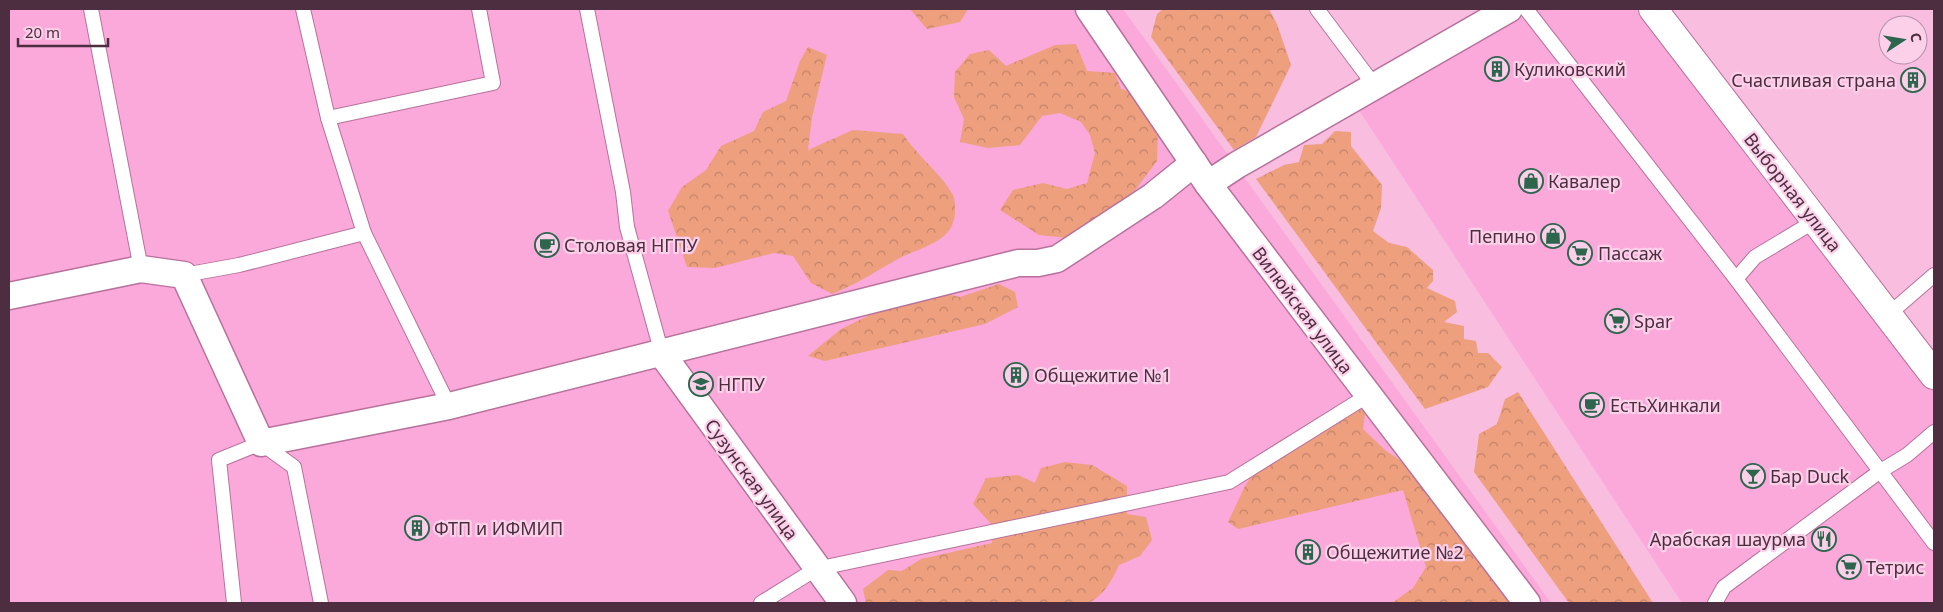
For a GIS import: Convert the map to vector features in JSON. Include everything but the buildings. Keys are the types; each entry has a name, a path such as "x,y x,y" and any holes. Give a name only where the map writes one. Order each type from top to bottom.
{"main road":[{"name":"Выборная улица","path":"1652,9 1934,375"}],"street":[{"name":"Вилюйская улица","path":"1090,9 1201,174 1367,396 1527,603"},
{"path":"9,296 141,269 184,275 261,443 448,406 662,354 1018,263 1038,263 1058,259 1153,196 1201,174 1237,165 1509,9"},
{"name":"Сузунская улица","path":"662,354 816,569 843,603"}],"lane":[{"path":"92,9 141,269"},
{"path":"303,9 328,118 364,233 448,406"},
{"path":"328,118 493,83 479,9"},
{"path":"587,9 623,192 627,227 662,354"},
{"path":"1317,9 1374,85"},
{"path":"1526,9 1736,279 1934,543"},
{"path":"1736,279 1755,258 1815,221"},
{"path":"184,275 248,263 364,233"},
{"path":"1888,314 1934,275"},
{"path":"761,603 816,569 1229,482 1367,396"},
{"path":"1715,603 1724,587 1879,472 1907,455 1934,432"},
{"path":"234,603 219,460 261,443 294,467 321,603"}],"shaded area":[{"name":"НГПУ","path":"9,9 1123,9 1551,603 9,603"},
{"path":"1509,9 1655,9 1934,376 1934,603 1682,603 1351,98"}],"green space":[{"path":"910,9 968,9 960,22 927,29"},
{"path":"1163,9 1269,9 1277,24 1291,65 1256,137 1234,150 1151,37 1157,14"},
{"path":"1076,44 1087,71 1115,73 1121,89 1143,96 1158,128 1157,161 1124,205 1068,238 1039,235 1000,210 1013,190 1043,183 1067,189 1087,183 1095,153 1090,135 1081,122 1060,113 1042,116 1020,145 988,148 960,142 964,119 954,97 955,72 970,54 989,50 1006,66 1055,45"},
{"path":"808,47 827,55 812,117 808,150 853,130 903,134 942,179 953,195 955,201 954,221 943,237 832,294 811,283 793,256 774,253 715,268 687,267 668,211 682,187 706,170 721,146 754,131 763,112 786,101 800,61"},
{"path":"1335,131 1351,132 1351,146 1382,185 1381,208 1373,231 1389,243 1407,247 1433,270 1433,281 1427,288 1455,301 1457,312 1444,322 1464,326 1464,339 1476,341 1478,353 1488,353 1502,367 1488,387 1425,409 1256,179 1284,165 1299,162 1304,145 1322,144"},
{"path":"999,284 1015,292 1018,307 985,324 825,361 808,356 841,329 880,310 938,292 960,297"},
{"path":"1518,392 1653,603 1569,603 1474,472 1479,434 1497,424 1505,399"},
{"path":"1352,397 1365,414 1363,429 1385,450 1416,471 1519,603 1392,603 1413,588 1426,567 1403,490 1238,529 1228,522 1245,486 1273,445"},
{"path":"1065,462 1092,465 1127,486 1127,514 1146,517 1152,540 1140,556 1119,565 1107,587 1093,600 1088,603 866,603 863,589 888,570 902,571 921,559 992,543 993,526 973,504 986,478 1018,475 1035,483 1041,468"}],"place":[{"name":"Куликовский","path":"1497,69"},
{"name":"Счастливая страна","path":"1913,80"},
{"name":"Кавалер","path":"1531,181"},
{"name":"Пепино","path":"1553,236"},
{"name":"Столовая НГПУ","path":"547,245"},
{"name":"Пассаж","path":"1580,253"},
{"name":"Spar","path":"1617,321"},
{"name":"Общежитие №1","path":"1016,375"},
{"name":"НГПУ","path":"701,384"},
{"name":"ЕстьХинкали","path":"1592,405"},
{"name":"Бар Duck","path":"1753,476"},
{"name":"ФТП и ИФМИП","path":"417,528"},
{"name":"Арабская шаурма","path":"1824,539"},
{"name":"Общежитие №2","path":"1308,552"},
{"name":"Тетрис","path":"1849,567"}]}
